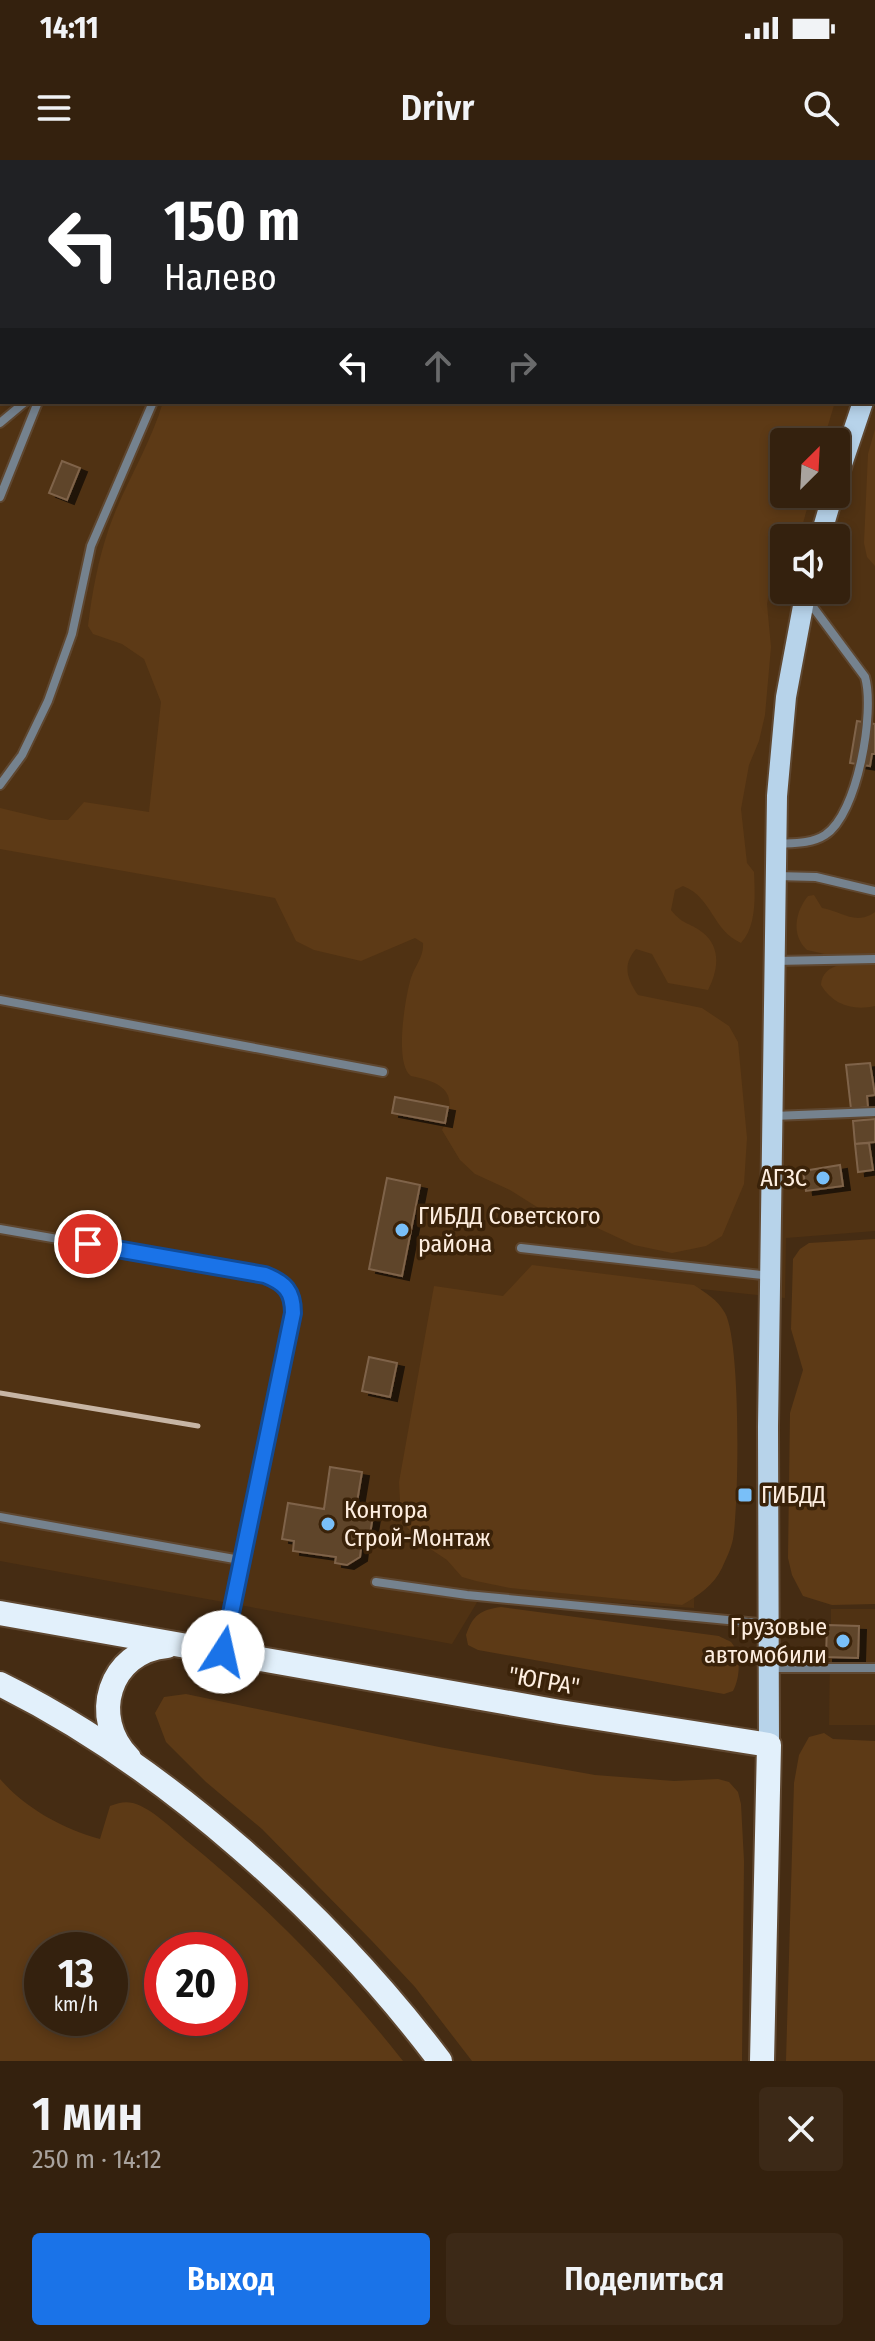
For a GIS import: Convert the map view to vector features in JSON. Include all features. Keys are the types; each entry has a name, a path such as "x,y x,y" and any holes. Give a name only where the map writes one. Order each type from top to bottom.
{"highway":[{"name":"\"ЮГРА\"","path":"0,1613 575,1715 769,1745"},
{"path":"140,1770 122,1752 112,1729 108,1706 114,1682 128,1661 144,1650 189,1646"},
{"path":"0,1684 91,1736 140,1770 232,1843 319,1924 379,1987 440,2061"},
{"path":"762,2061 769,1745"}],"main road":[{"path":"850,441 862,404"},
{"path":"769,1745 770,1276 777,796 785,709 803,604"}],"lane":[{"path":"0,423 23,404"},
{"path":"0,497 37,404"},
{"path":"0,785 22,755 48,701 72,634 91,546 152,404"},
{"path":"776,844 817,839 829,833 838,821 861,773 872,706 871,690 865,677 813,604"},
{"path":"775,876 816,877 875,891"},
{"path":"774,961 875,959"},
{"path":"0,1000 383,1072"},
{"path":"772,1116 875,1112"},
{"path":"0,1229 265,1275 288,1289 293,1313 223,1652"},
{"path":"521,1248 770,1276"},
{"path":"0,1517 240,1560"},
{"path":"376,1582 467,1595 769,1624"},
{"path":"769,1668 875,1668"}],"shaded area":[{"path":"0,404 875,404 875,1231 786,1238 785,1298 701,1289 694,1608 482,1594 452,1644 0,1561"},
{"path":"162,404 834,404 827,428 770,428 770,508 807,508 803,524 770,524 767,604 771,647 765,715 749,765 741,809 747,863 754,872 754,910 750,928 741,943 731,937 701,898 683,886 675,890 671,910 702,932 713,945 716,967 708,990 668,983 652,954 636,949 628,966 629,978 638,995 702,1008 729,1026 738,1042 747,1138 744,1184 722,1236 706,1246 672,1253 634,1245 591,1225 564,1224 510,1190 475,1174 460,1160 442,1130 449,1108 446,1092 433,1082 411,1076 403,1058 402,1030 406,1000 423,948 423,943 415,938 361,961 314,950 296,941 275,898 0,849 0,808 50,820 68,820 84,802 149,812 161,702 144,659 122,644 93,634 88,626 102,552 122,496"},
{"path":"875,429 875,566 867,557 864,543 868,454"},
{"path":"814,895 822,908 855,918 875,912 875,953 829,955 807,950 799,937 797,923 804,902 808,896"},
{"path":"875,962 875,1006 859,1008 844,1005 831,997 821,985 827,971 834,967"},
{"path":"875,1239 875,1604 832,1605 803,1596 792,1575 788,1558 790,1413 803,1370 791,1329 793,1259 809,1243"},
{"path":"532,1265 694,1285 725,1313 734,1355 736,1388 737,1493 733,1539 715,1580 682,1605 510,1588 462,1577 447,1560 420,1542 401,1520 399,1482 434,1286 503,1296"},
{"path":"501,1607 719,1636 731,1642 737,1653 739,1666 735,1686 733,1691 724,1694 478,1650 468,1645 466,1635 475,1618 483,1612"},
{"path":"831,1609 875,1609 875,1725 829,1725 830,1657 826,1657"},
{"path":"186,1694 439,1747 595,1775 674,1781 718,1779 729,1782 738,1792 741,1804 744,1861 742,2061 472,2061 415,1987 372,1941 262,1829 206,1782 166,1742 155,1713 164,1697"},
{"path":"824,1733 833,1739 875,1741 875,2061 786,2061 794,1783 799,1755 809,1737"},
{"path":"0,1779 21,1799 46,1816 100,1839 110,1806 133,1803 155,1815 246,1892 302,1946 403,2061 0,2061"}],"building":[{"path":"62,461 80,468 67,500 49,493"},
{"path":"857,721 875,724 875,754 872,754 870,766 850,763"},
{"path":"870,1063 875,1095 867,1096 868,1107 851,1109 846,1065"},
{"path":"395,1097 448,1107 445,1123 392,1113"},
{"path":"875,1119 875,1142 855,1144 853,1121"},
{"path":"869,1143 873,1170 858,1172 855,1144"},
{"path":"840,1165 843,1186 806,1191 803,1171"},
{"path":"387,1178 420,1185 402,1276 369,1269"},
{"path":"369,1357 397,1363 390,1397 362,1391"},
{"name":"Контора Строй-Монтаж","path":"330,1467 362,1472 356,1508 361,1509 361,1514 373,1516 370,1534 363,1533 360,1557 347,1565 335,1563 336,1557 293,1551 294,1541 282,1539 288,1503 324,1509"},
{"name":"Грузовые автомобили","path":"827,1625 859,1626 858,1658 826,1657"}],"railway":[{"path":"0,1393 198,1426"}],"place":[{"name":"АГЗС","path":"823,1178"},
{"name":"ГИБДД Советского района","path":"402,1230"},
{"name":"ГИБДД","path":"745,1495"},
{"name":"Контора Строй-Монтаж","path":"328,1524"},
{"name":"Грузовые автомобили","path":"843,1641"}],"route":[{"path":"88,1244 265,1275 281,1282 288,1289 293,1302 223,1652"}]}
